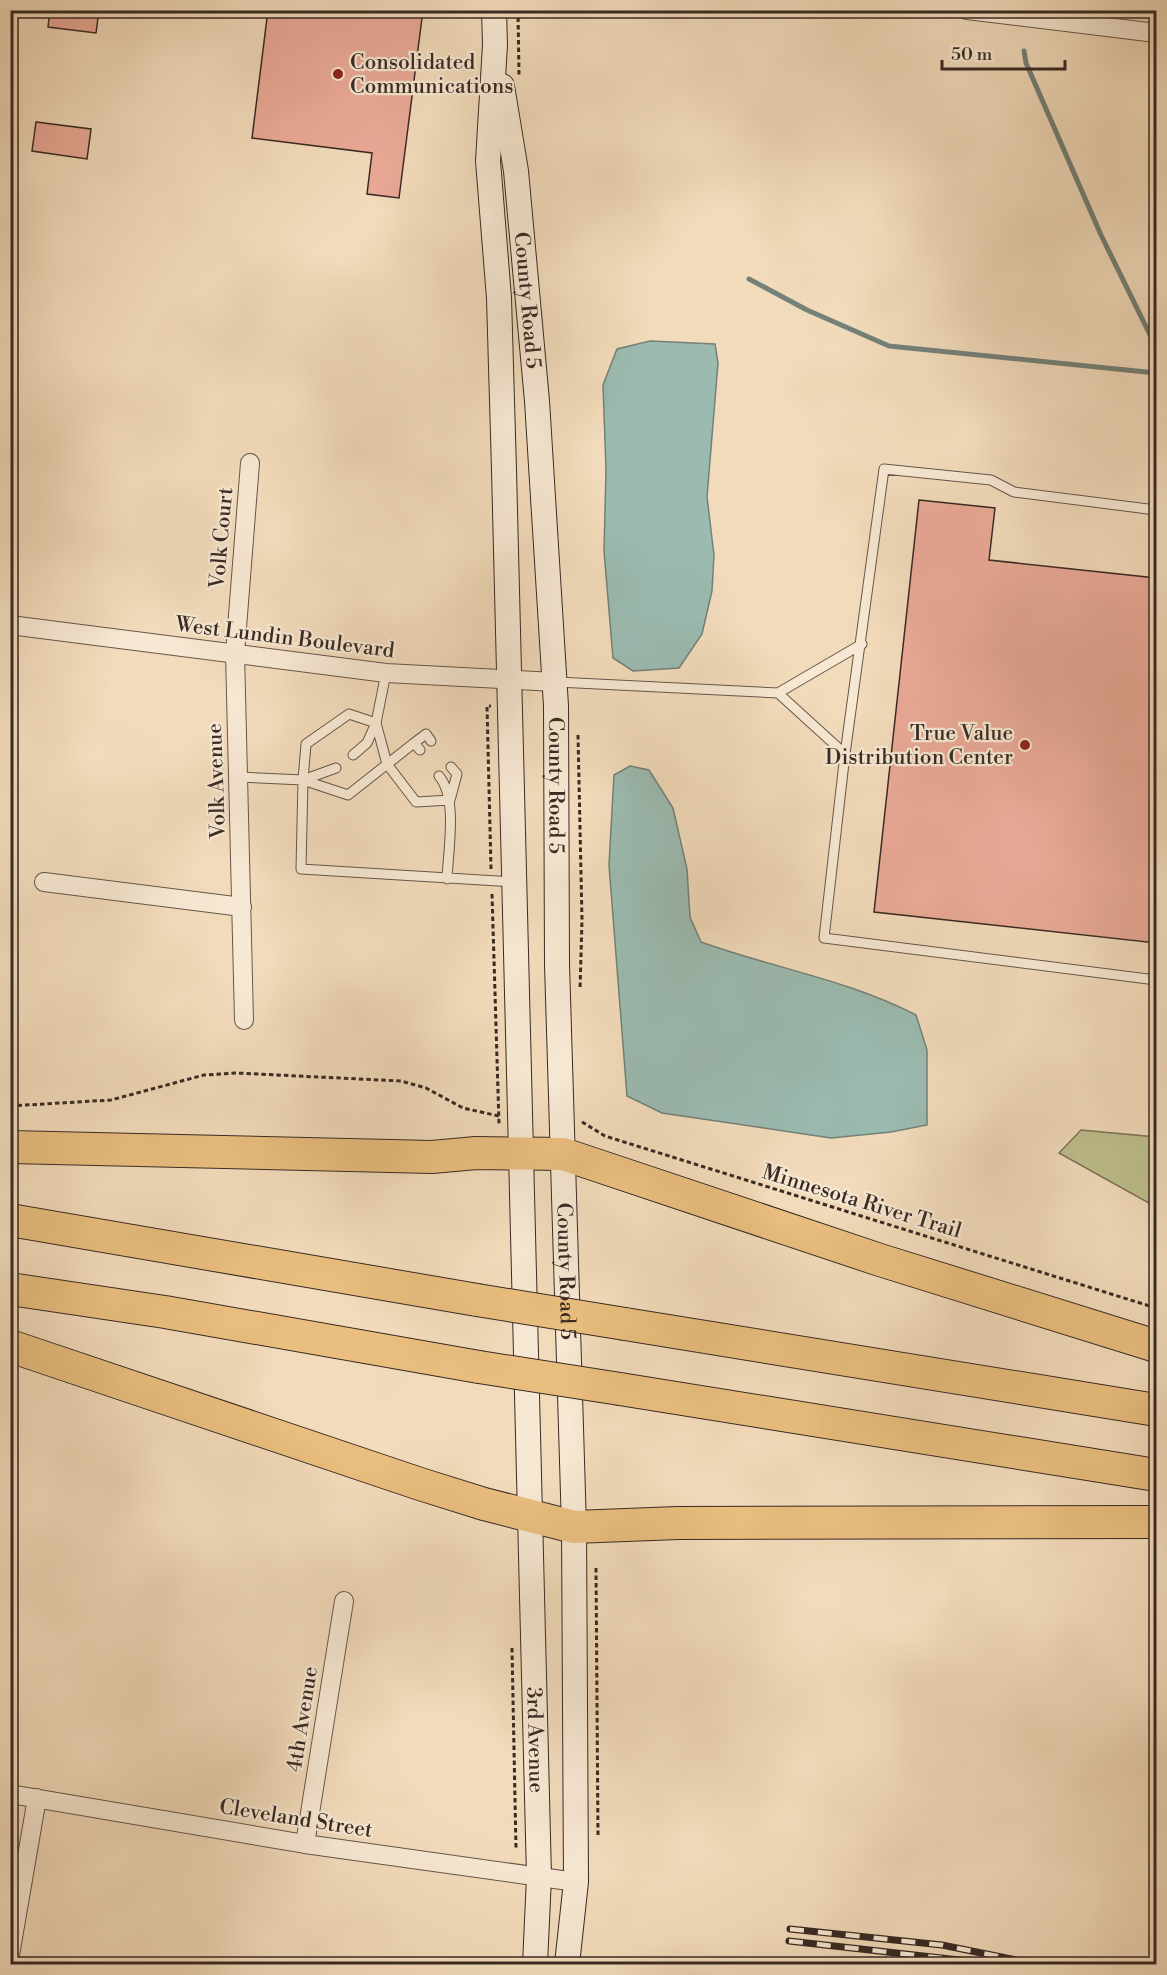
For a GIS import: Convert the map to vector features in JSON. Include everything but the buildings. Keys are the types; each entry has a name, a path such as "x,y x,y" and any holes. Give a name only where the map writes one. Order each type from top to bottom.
{"highway":[{"path":"10,1147 432,1156 563,1154 880,1260 1156,1346"},
{"path":"10,1220 477,1300 1156,1410"},
{"path":"10,1289 165,1312 479,1367 1156,1475"},
{"path":"10,1346 420,1484 574,1527 678,1523 1156,1522"}],"street":[{"name":"County Road 5","path":"494,10 495,45 488,161 499,298 529,1516"},
{"path":"967,10 1156,33"},
{"name":"County Road 5","path":"495,45 516,171 537,401 555,682 562,1121 574,1527"},
{"name":"Volk Court","path":"234,654 250,463"},
{"name":"West Lundin Boulevard","path":"10,625 386,673 555,682"},
{"name":"Volk Avenue","path":"234,654 244,1020"},
{"path":"44,882 242,906"},
{"name":"3rd Avenue","path":"529,1516 538,1877 535,1965"},
{"name":"3rd Avenue","path":"567,1965 576,1882 574,1527"},
{"name":"4th Avenue","path":"305,1844 344,1601"},
{"name":"Cleveland Street","path":"10,1794 305,1844 576,1882"},
{"path":"10,1955 37,1797"}],"lane":[{"path":"1156,510 1014,492 991,480 884,469 862,644 845,754 824,938 1156,980"},
{"path":"555,682 778,693 862,644"},
{"path":"353,755 367,743 376,723 386,673"},
{"path":"778,693 845,754"},
{"path":"376,723 350,714 306,744 300,869 513,882"},
{"path":"376,723 387,764 416,802 450,800"},
{"path":"238,777 303,780 348,795 387,764 417,746 426,734 431,741"},
{"path":"447,879 450,800 457,774 451,767"},
{"path":"303,780 336,768"},
{"path":"439,776 445,783 450,800"}],"path":[{"path":"10,1106 111,1100 180,1079 236,1073 401,1081 426,1088 463,1108 520,1120"},
{"name":"Minnesota River Trail","path":"562,1121 580,1120 605,1136 1156,1308"}],"green space":[{"path":"1081,1130 1156,1137 1156,1207 1059,1153"}],"water":[{"path":"650,341 715,344 718,363 707,497 714,555 712,591 702,634 679,668 633,671 613,658 604,551 606,469 603,385 617,349"},
{"path":"630,766 649,770 673,808 687,869 690,917 701,942 838,983 916,1015 927,1050 927,1125 891,1132 831,1138 662,1113 627,1096 609,865 614,775"}],"waterway":[{"path":"1024,51 1026,63 1101,235 1156,347"},
{"path":"749,279 807,310 889,346 1156,373"}],"railway":[{"path":"790,1929 942,1945 1036,1964"},
{"path":"789,1941 995,1964"}],"place":[{"name":"Consolidated Communications","path":"338,74"},
{"name":"True Value Distribution Center","path":"1025,745"}]}
